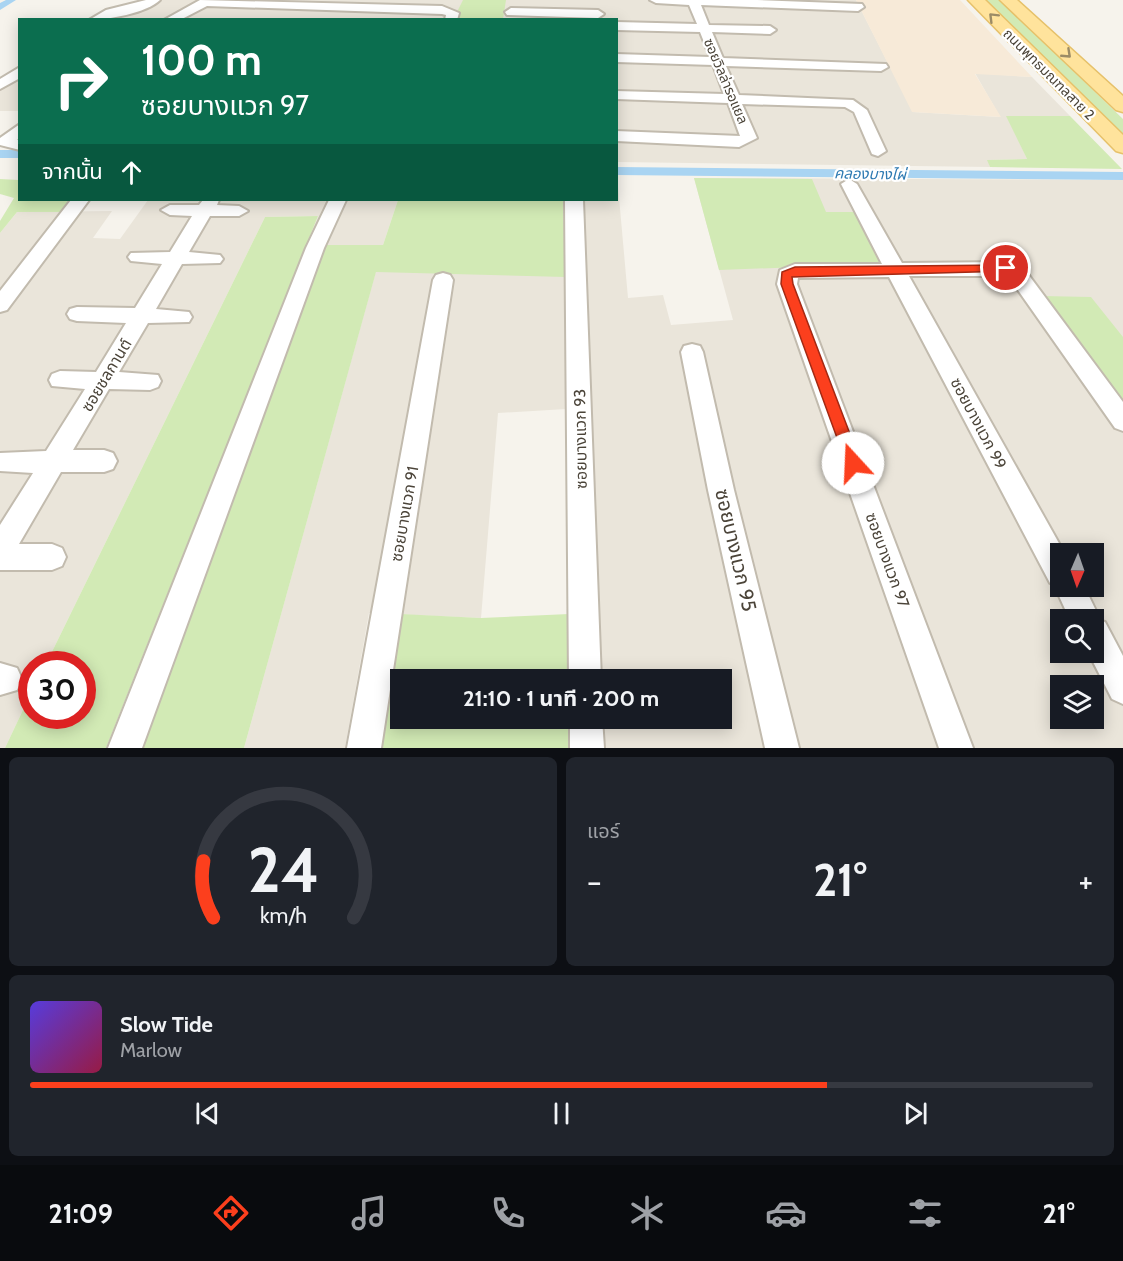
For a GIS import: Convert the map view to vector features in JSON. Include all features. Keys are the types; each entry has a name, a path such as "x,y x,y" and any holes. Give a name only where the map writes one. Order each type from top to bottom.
{"main road":[{"name":"ถนนพุทธมณฑลสาย 2","path":"976,0 1123,147"},
{"name":"ถนนพุทธมณฑลสาย 2","path":"1008,0 1123,106"}],"street":[{"path":"98,18 111,10 140,8 154,0"},
{"path":"656,0 858,7"},
{"path":"175,18 207,1 442,10 453,13 452,18"},
{"name":"ซอยวิลล่ารอแยล","path":"618,136 747,141 749,138 693,1"},
{"path":"511,10 598,14"},
{"path":"618,26 770,30"},
{"path":"618,58 881,67"},
{"path":"0,85 18,72"},
{"path":"618,95 848,103 860,110 878,151"},
{"path":"18,130 5,142 18,145"},
{"name":"ซอยบางแวก 99","path":"849,184 899,271 1050,554"},
{"path":"0,305 79,201"},
{"path":"125,748 237,459 315,248 337,201"},
{"name":"ซอยบางแวก 93","path":"574,201 585,669"},
{"path":"170,210 207,205 239,211"},
{"name":"ซอยชลกานต์","path":"0,550 207,205"},
{"path":"138,257 213,259"},
{"path":"899,271 1006,268 1015,271 1023,279 1123,421"},
{"name":"ซอยบางแวก 97","path":"899,271 795,271 786,275 786,279 956,748"},
{"name":"ซอยบางแวก 91","path":"364,748 443,280"},
{"path":"77,314 182,317"},
{"name":"ซอยบางแวก 95","path":"692,352 723,500 782,748"},
{"path":"60,380 150,381"},
{"path":"6,462 104,461"},
{"path":"0,557 52,557"},
{"path":"1104,652 1123,687"},
{"path":"586,729 587,748"}],"shaded area":[{"path":"153,0 856,0 913,112 1000,117 975,73 1032,77 1070,116 1007,116 1027,159 988,160 990,167 618,162 618,18 104,18"},
{"path":"856,0 960,0 1032,77 975,74 1001,117 912,112"},
{"path":"18,76 18,111 0,111 0,88"},
{"path":"694,178 1123,180 1123,748 571,748 570,729 732,729 732,669 570,669 566,409 498,413 481,618 369,613 345,748 244,748 376,271 566,276 563,201 618,201 618,186 628,298 663,295 671,325 733,320"},
{"path":"147,201 398,201 383,245 306,246 318,216 265,217 52,651 18,651 18,720 5,748 0,748 0,233 17,212 112,211 93,238 120,239"}],"green space":[{"path":"463,0 506,0 503,18 454,18"},
{"path":"983,0 1000,0 1123,119 1123,138"},
{"path":"1006,116 1070,116 1122,169 990,167 987,160 1027,159"},
{"path":"694,178 812,179 826,212 855,212 880,264 719,270"},
{"path":"0,179 18,180 18,201 68,201 60,212 17,212 0,233 0,221 14,198 0,194"},
{"path":"398,201 563,201 566,277 376,272 244,748 141,748 326,245 383,245"},
{"path":"318,216 106,748 5,748 18,720 18,729 96,729 96,651 52,651 265,217"},
{"path":"1042,296 1091,297 1123,337 1123,409"},
{"path":"401,614 481,618 569,614 570,669 392,669"},
{"path":"390,684 390,729 570,729 571,748 380,748"}],"waterway":[{"path":"0,7 12,0"},
{"name":"คลองบางไผ่","path":"0,154 18,154"},
{"name":"คลองบางไผ่","path":"618,171 1123,176"}],"route":[{"path":"853,463 787,284 786,275 795,271 1006,268"}]}
